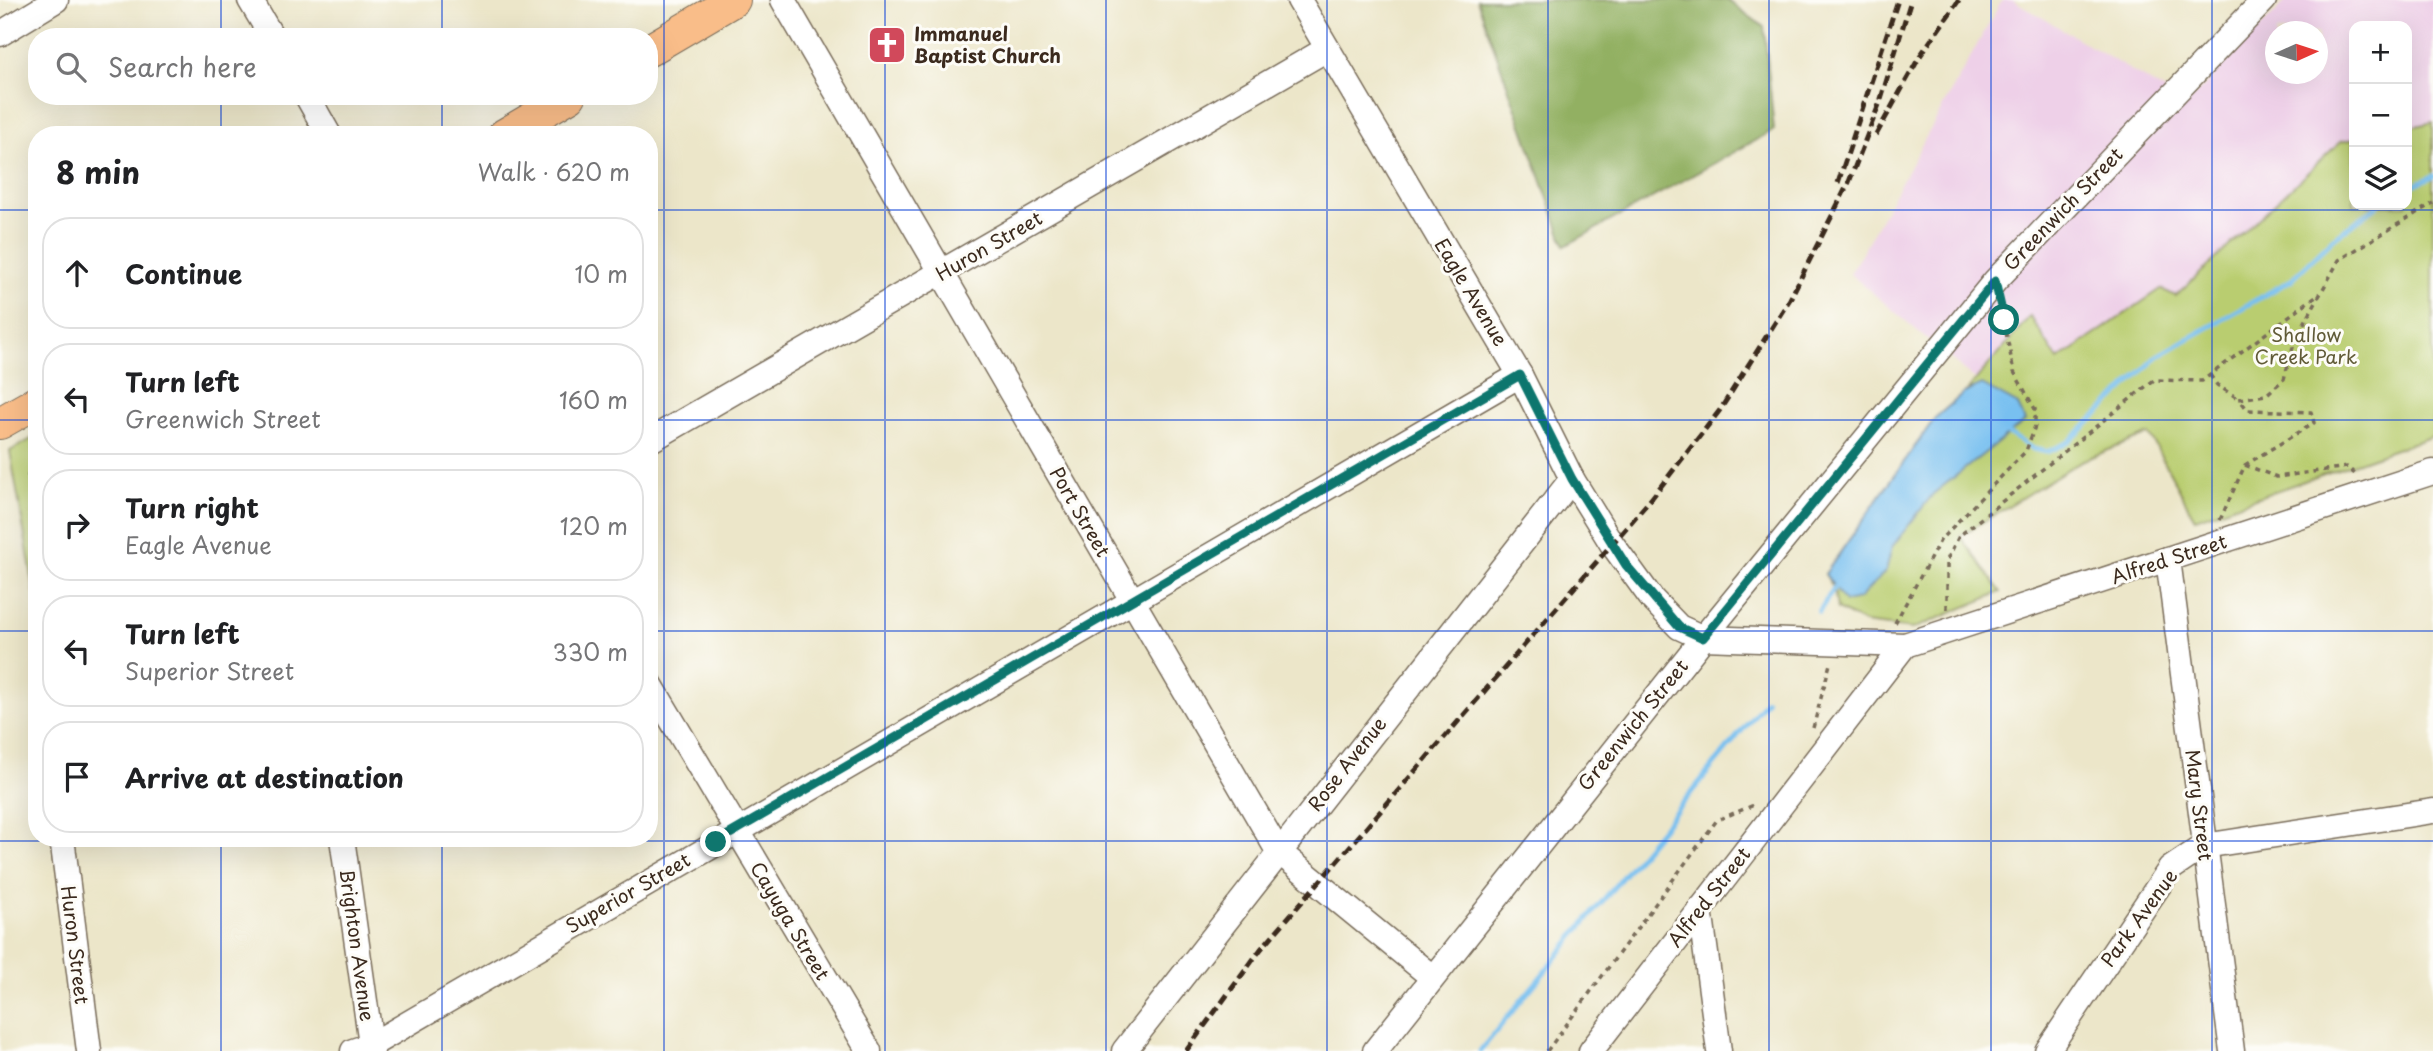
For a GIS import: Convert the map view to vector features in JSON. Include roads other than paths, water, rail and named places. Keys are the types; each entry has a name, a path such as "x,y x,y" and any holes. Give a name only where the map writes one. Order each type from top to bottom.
{"main road":[{"path":"658,45 734,0"},
{"path":"519,126 555,105"},
{"path":"0,423 28,407"}],"street":[{"path":"0,34 56,0"},
{"path":"250,0 267,28"},
{"name":"Port Street","path":"783,0 1278,851 1432,977"},
{"name":"Eagle Avenue","path":"1299,0 1520,375 1572,479 1612,544 1652,599 1679,627 1703,638"},
{"name":"Greenwich Street","path":"1375,1051 1703,638 1995,281 2264,0"},
{"name":"Huron Street","path":"658,436 1328,49"},
{"path":"312,105 324,126"},
{"name":"Superior Street","path":"365,1049 1520,375"},
{"name":"Alfred Street","path":"1703,638 1895,644 1946,632 2433,472"},
{"name":"Rose Avenue","path":"1124,1051 1572,479"},
{"name":"Mary Street","path":"2168,559 2232,1051"},
{"name":"Alfred Street","path":"1591,1051 1700,909 1895,644"},
{"name":"Cayuga Street","path":"658,697 869,1051"},
{"name":"Park Avenue","path":"2047,1051 2170,869 2204,846 2433,811"},
{"name":"Huron Street","path":"63,847 89,1051"},
{"name":"Brighton Avenue","path":"343,847 365,1049"},
{"path":"1700,909 1719,1051"}],"water":[{"path":"1982,385 2018,405 2025,421 1933,494 1892,547 1886,571 1859,599 1845,602 1825,574 1935,418 1964,393"}],"waterway":[{"path":"2412,186 2433,176"},
{"path":"2003,430 2033,449 2047,452 2069,442 2158,356 2291,280 2334,238 2371,210"},
{"path":"1819,612 1837,583"},
{"path":"1480,1051 1766,701"}],"railway":[{"path":"1838,183 1898,0"},
{"path":"1186,1051 1261,949 1651,499 1720,410 1790,299 1849,182 1880,102 1911,0"},
{"path":"1876,135 1920,56 1959,0"}],"place":[{"name":"Immanuel Baptist Church","path":"887,45"}],"park label":[{"name":"Shallow Creek Park","path":"2306,346"}]}
